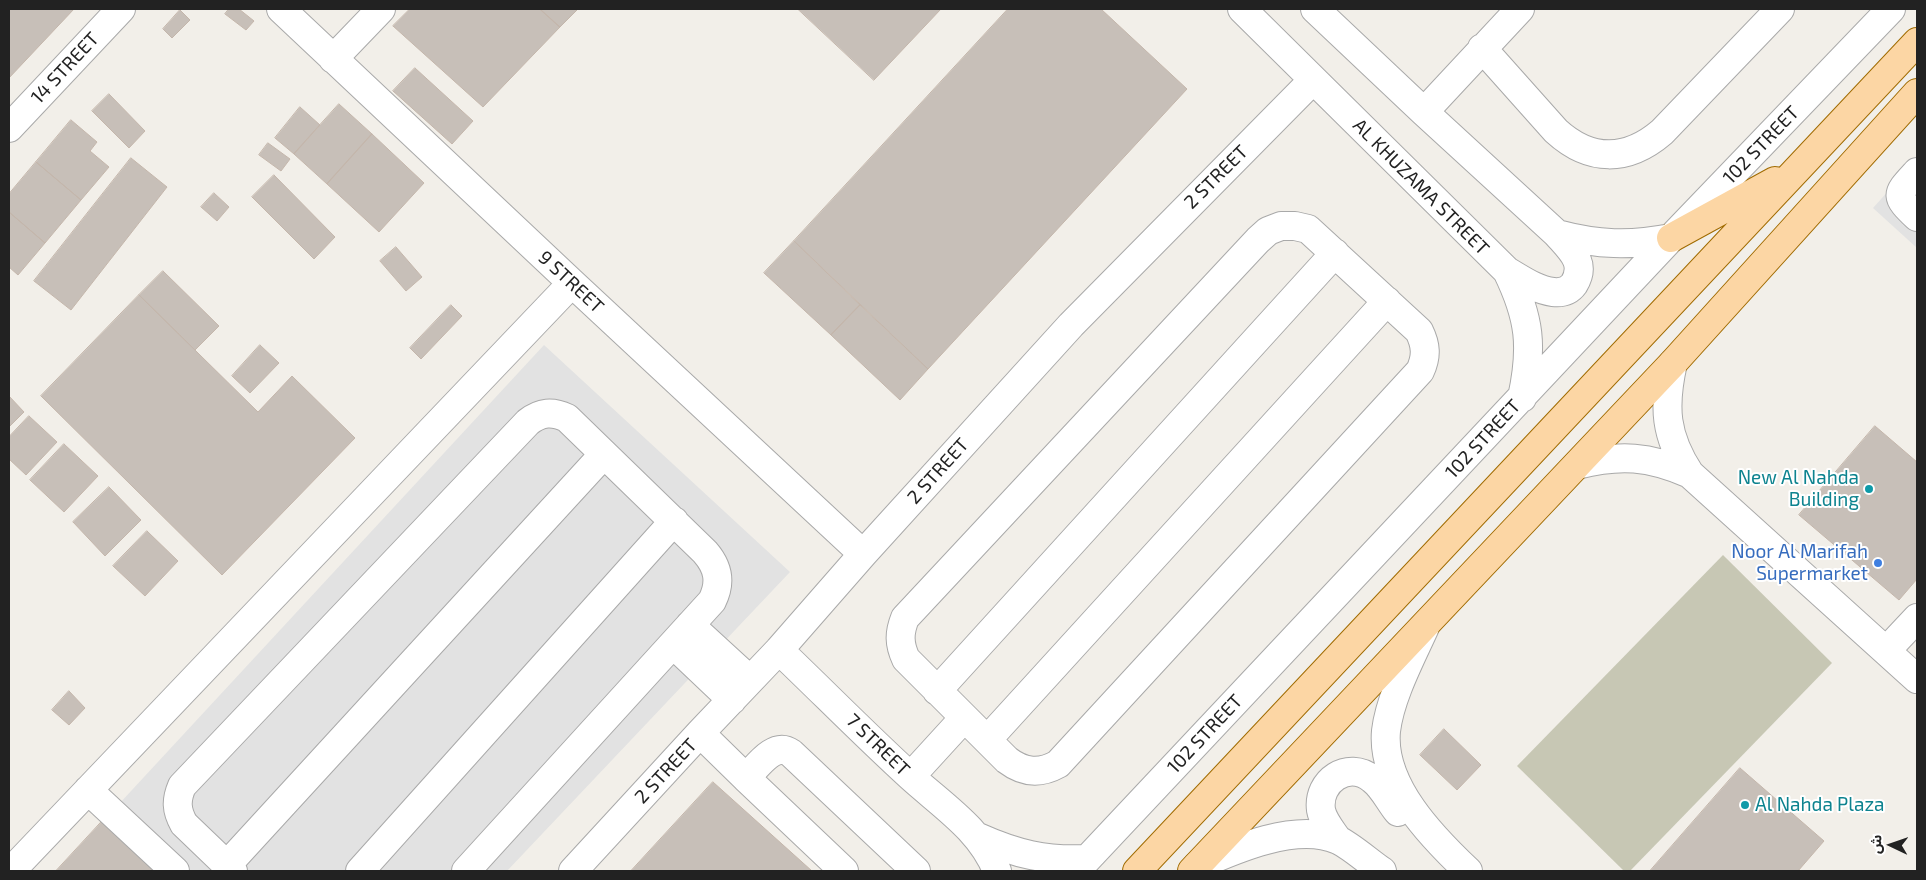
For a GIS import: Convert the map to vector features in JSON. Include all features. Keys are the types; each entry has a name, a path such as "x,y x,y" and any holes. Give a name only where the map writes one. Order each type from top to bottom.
{"main road":[{"path":"1137,871 1917,42"},
{"path":"1194,869 1673,363 1915,100"},
{"path":"1671,238 1794,171"}],"street":[{"name":"14 STREET","path":"9,128 121,9"},
{"name":"9 STREET","path":"281,9 863,554"},
{"path":"333,59 381,9"},
{"name":"AL KHUZAMA STREET","path":"1242,9 1507,271 1518,294 1526,320 1529,346 1528,372 1522,398"},
{"path":"1315,9 1557,234 1572,251 1579,263 1580,273 1572,286 1565,292 1554,292 1537,287 1507,271"},
{"path":"1424,112 1520,9"},
{"path":"1482,48 1556,131 1569,142 1584,150 1600,154 1617,155 1634,150 1662,132 1780,9"},
{"name":"102 STREET","path":"1081,865 1671,238 1891,9"},
{"name":"2 STREET","path":"573,871 779,650 863,554 1071,325 1313,80"},
{"path":"1917,172 1901,191 1900,196 1902,202 1917,217"},
{"path":"1281,226 1295,226 1308,230 1335,253 1419,331 1424,340 1425,361 1414,379 1058,764 1038,772 1026,771 1016,767 906,659 900,638 905,618 1268,231 1281,226"},
{"path":"1557,234 1579,240 1626,245 1671,238"},
{"path":"937,691 1335,253"},
{"path":"12,871 572,283"},
{"path":"987,740 1387,301"},
{"path":"1673,363 1668,385 1668,422 1672,441 1690,474 1917,679"},
{"path":"466,871 712,601 716,592 717,570 712,560 674,521 567,418 560,415 543,414 528,422 188,778 178,795 179,815 184,824 230,868 604,454"},
{"path":"1577,465 1623,457 1669,464 1690,474"},
{"path":"360,871 674,521"},
{"path":"1886,651 1917,618"},
{"path":"1425,627 1396,696 1386,731 1387,747 1394,774 1414,812 1438,843 1468,871"},
{"path":"681,635 750,680"},
{"path":"681,635 732,700"},
{"name":"7 STREET","path":"779,650 911,776 978,836 992,857 998,871"},
{"path":"911,776 964,718"},
{"path":"700,733 844,871"},
{"path":"746,778 774,751 778,749 787,750 916,871"},
{"path":"1382,871 1338,840 1328,826 1321,810 1322,797 1326,785 1334,776 1345,772 1357,772 1372,778 1410,827 1438,843"},
{"path":"88,790 175,871"},
{"path":"1194,869 1225,854 1270,838 1289,835 1314,835 1338,840"},
{"name":"7 STREET","path":"978,836 1020,854 1064,860 1081,865"}],"shaded area":[{"path":"1917,159 1917,248 1873,208"},
{"path":"544,345 790,572 507,871 190,871 119,804"},
{"path":"1723,555 1832,663 1630,871 1624,871 1517,766"}],"building":[{"path":"9,9 74,9 9,78"},
{"path":"229,9 239,9 254,21 246,30 225,14"},
{"path":"410,9 540,9 560,27 483,107 393,26"},
{"path":"540,9 578,9 560,27"},
{"path":"798,9 941,9 874,80"},
{"path":"1008,9 1101,9 1187,89 928,369 794,241"},
{"path":"180,10 190,20 172,38 163,29"},
{"path":"415,68 473,121 452,144 393,91"},
{"path":"109,94 145,131 129,148 92,111"},
{"path":"339,104 372,134 327,184 294,154"},
{"path":"300,107 320,125 294,154 275,138"},
{"path":"71,120 97,142 90,151 109,167 81,200 36,162"},
{"path":"372,134 424,183 379,232 327,184"},
{"path":"268,143 290,159 281,171 259,155"},
{"path":"131,158 167,187 71,310 34,281"},
{"path":"36,162 81,200 45,243 9,212 9,194"},
{"path":"274,175 335,237 314,259 252,197"},
{"path":"214,193 229,207 217,221 201,207"},
{"path":"9,212 45,243 18,275 9,267"},
{"path":"794,241 860,305 831,335 764,273"},
{"path":"396,247 422,277 406,291 380,261"},
{"path":"163,271 219,326 195,350 139,295"},
{"path":"139,295 258,412 292,376 355,438 222,575 41,396"},
{"path":"451,305 462,316 421,359 410,348"},
{"path":"860,305 928,369 900,400 831,335"},
{"path":"260,345 279,363 250,393 232,376"},
{"path":"9,396 24,412 9,427"},
{"path":"29,416 57,442 26,475 9,459 9,437"},
{"name":"New Al Nahda Building","path":"1875,426 1917,462 1917,579 1899,600 1799,515"},
{"path":"64,444 98,476 64,512 30,480"},
{"path":"109,487 141,520 105,556 73,522"},
{"path":"147,531 178,561 145,596 113,566"},
{"path":"69,691 85,708 69,725 52,710"},
{"path":"1444,729 1481,765 1457,790 1420,755"},
{"name":"Al Nahda Plaza","path":"1740,768 1824,841 1798,871 1650,871"},
{"path":"713,782 812,871 631,871"},
{"path":"106,817 164,871 56,871"}],"place":[{"name":"New Al Nahda Building","path":"1869,489"},
{"name":"Noor Al Marifah Supermarket","path":"1878,563"},
{"name":"Al Nahda Plaza","path":"1745,805"}]}
